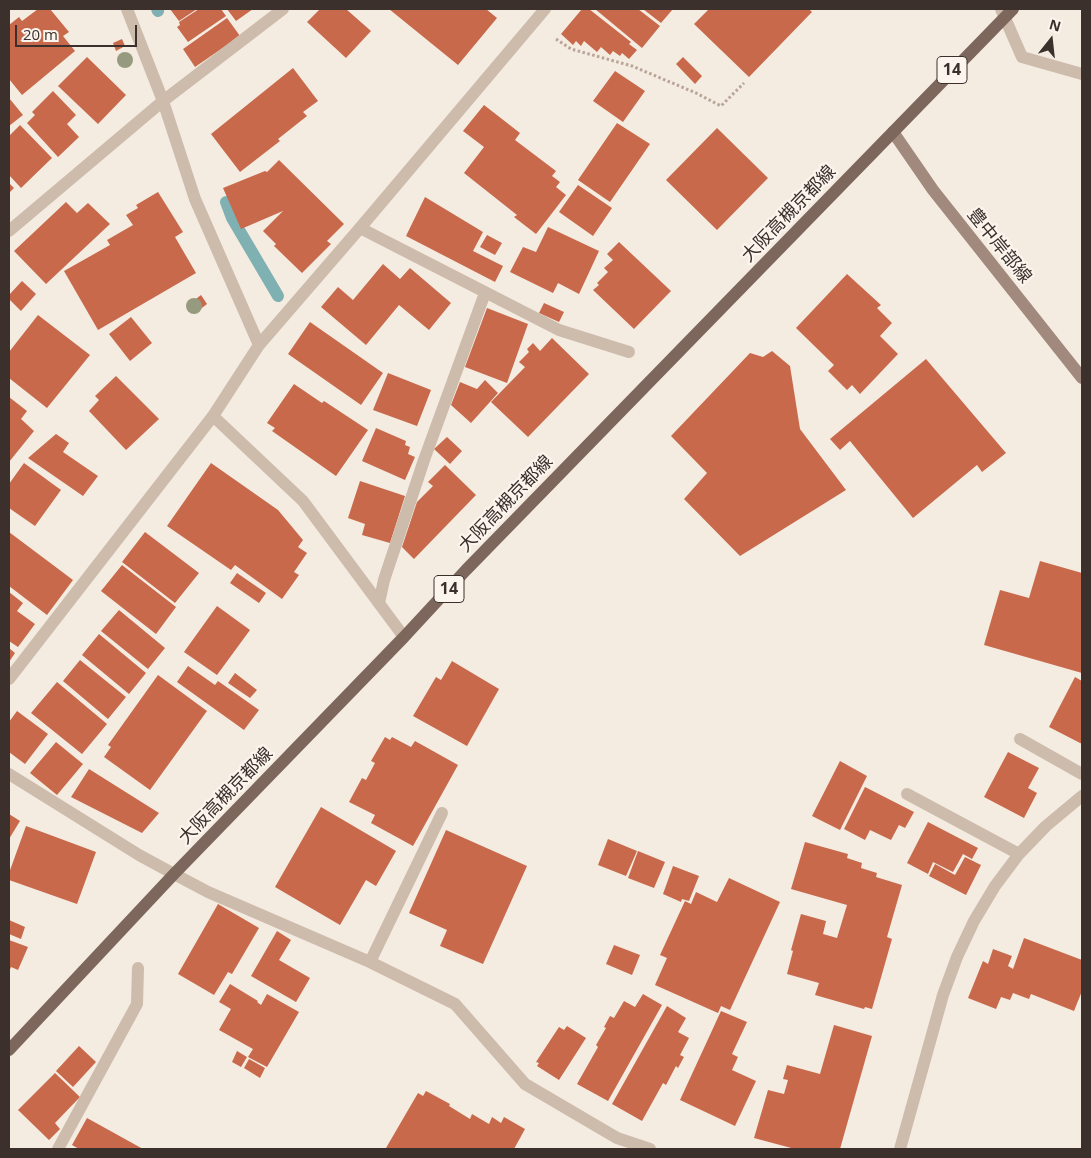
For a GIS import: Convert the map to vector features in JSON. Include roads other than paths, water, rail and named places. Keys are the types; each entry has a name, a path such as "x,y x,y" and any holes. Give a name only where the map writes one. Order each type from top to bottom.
{"main road":[{"name":"大阪高槻京都線","path":"9,1050 174,874 404,637 466,570 893,132 1006,12"}],"street":[{"path":"127,9 162,101 195,199 259,346"},
{"path":"9,230 162,101 282,9"},
{"path":"9,679 213,416 259,346 545,9"},
{"path":"1006,12 1022,57 1082,74"},
{"name":"豊中岸部線","path":"893,132 933,190 1082,378"},
{"path":"360,228 559,330 629,352"},
{"path":"379,603 384,580 424,460 485,293"},
{"path":"213,416 303,501 404,637"},
{"path":"1020,739 1082,774"},
{"path":"9,774 139,855 208,892 370,962 456,1004 525,1084 617,1138 650,1149"},
{"path":"908,794 1019,854"},
{"path":"900,1149 943,995 956,957 974,921 990,893 1019,854 1046,826 1080,802"},
{"path":"370,962 442,813"},
{"path":"58,1149 137,1004 138,968"}],"waterway":[{"path":"226,202 232,218 278,296"}]}
